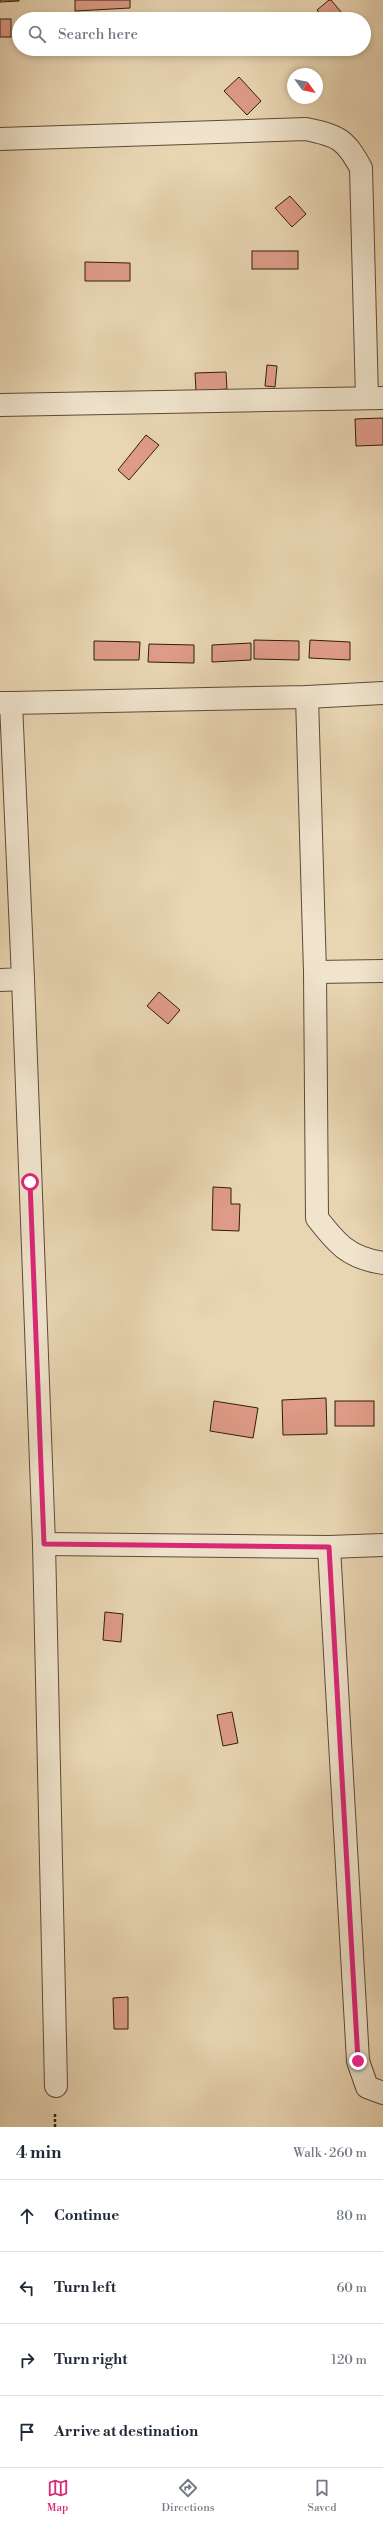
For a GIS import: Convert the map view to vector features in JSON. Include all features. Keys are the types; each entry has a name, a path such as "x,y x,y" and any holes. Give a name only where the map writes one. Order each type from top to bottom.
{"street":[{"path":"0,139 306,129 333,135 351,148 361,168 375,398 0,405"},
{"path":"56,2086 44,1544 23,979 5,703 307,697 383,693"},
{"path":"307,697 315,972 317,1218 336,1243 366,1261 383,1263"},
{"path":"315,972 383,971"},
{"path":"0,980 23,979"},
{"path":"44,1544 329,1547 383,1545"},
{"path":"329,1547 358,2061 367,2086 383,2093"}],"building":[{"path":"0,0 19,0 19,1 0,2"},
{"path":"75,0 130,0 130,8 75,11"},
{"path":"331,0 341,12 319,12 317,10"},
{"path":"0,19 11,19 11,37 0,37"},
{"path":"239,77 261,101 247,115 224,91"},
{"path":"290,196 306,214 292,227 275,208"},
{"path":"252,251 298,251 298,269 252,269"},
{"path":"85,262 130,263 130,281 85,281"},
{"path":"267,365 277,366 275,387 265,386"},
{"path":"226,372 227,389 196,391 195,373"},
{"path":"383,418 383,445 356,446 355,419"},
{"path":"146,435 159,445 129,480 118,470"},
{"path":"254,640 299,641 299,660 254,659"},
{"path":"310,640 350,642 350,660 309,658"},
{"path":"94,641 140,642 139,660 94,660"},
{"path":"251,643 251,660 212,662 212,645"},
{"path":"149,644 194,645 194,663 148,662"},
{"path":"159,992 180,1010 168,1024 147,1006"},
{"path":"213,1187 231,1188 231,1204 240,1204 239,1231 212,1230"},
{"path":"326,1398 327,1434 283,1435 282,1400"},
{"path":"214,1401 258,1408 253,1438 210,1431"},
{"path":"335,1401 374,1401 374,1426 335,1426"},
{"path":"105,1612 123,1614 121,1642 103,1640"},
{"path":"232,1712 238,1743 223,1746 217,1715"},
{"path":"128,1997 128,2029 114,2029 113,1998"}],"route":[{"path":"30,1182 44,1544 329,1547 358,2061"}]}
